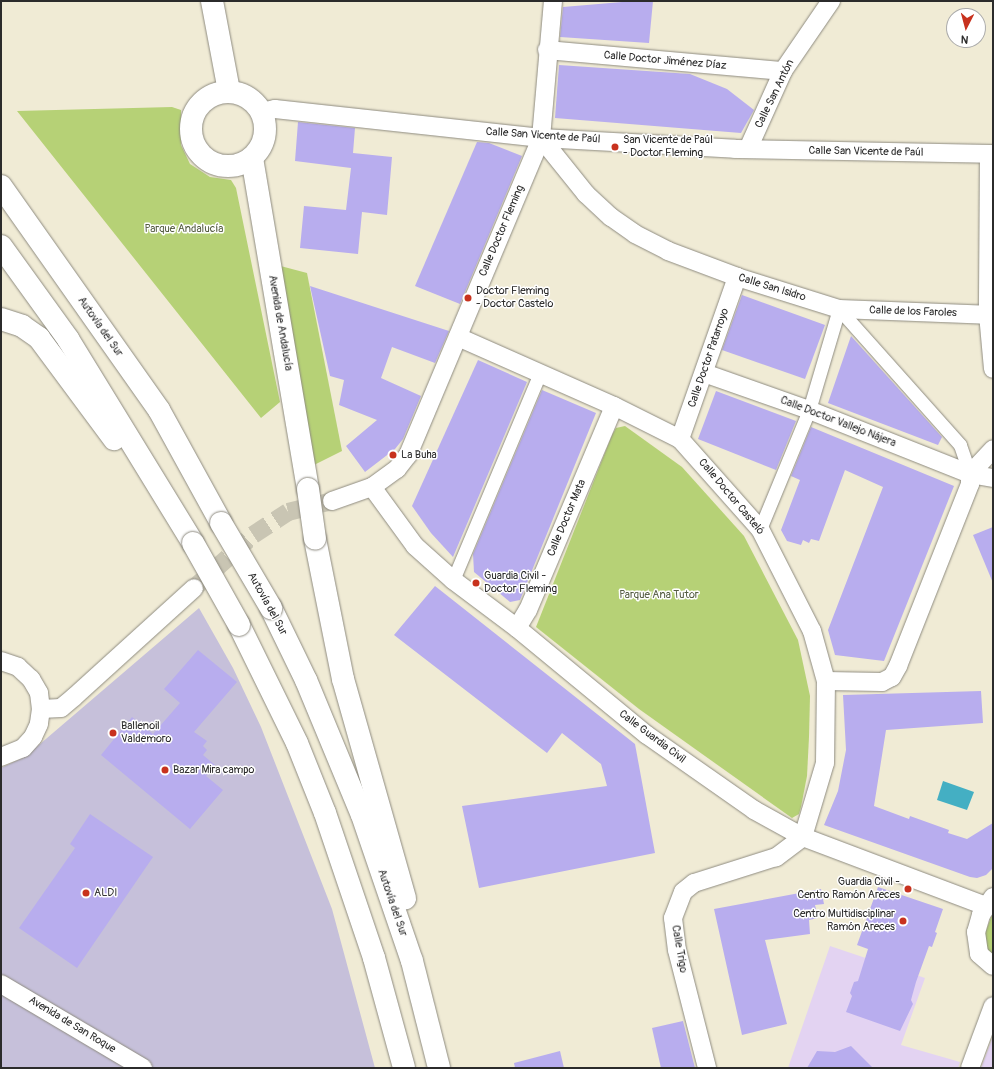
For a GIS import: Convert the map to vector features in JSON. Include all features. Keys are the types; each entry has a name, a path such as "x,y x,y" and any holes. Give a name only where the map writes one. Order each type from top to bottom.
{"main road":[{"path":"212,1 229,91"},
{"path":"229,91 250,98 262,112 266,131 262,145 252,158 230,167 217,165 199,154 192,142 190,130 193,114 204,100 215,93 229,91"},
{"name":"Avenida de Andalucía","path":"252,158 316,540 342,679 405,900 412,961"},
{"name":"Autovía del Sur","path":"1,186 159,410 221,524 271,608 306,680 362,815 412,961 439,1068"},
{"path":"1,246 68,339 193,543 239,625 296,743 325,813 374,958 404,1068"},
{"path":"1,319 22,326 39,338 115,440 173,511"}],"street":[{"name":"Calle Doctor Fleming","path":"332,501 372,487 396,469 408,455 541,138 547,50 553,1"},
{"name":"Calle San Antón","path":"748,150 783,71 831,1"},
{"name":"Calle Doctor Jiménez Díaz","path":"547,50 783,71"},
{"name":"Calle San Vicente de Paúl","path":"262,112 275,109 541,138 748,150 991,154"},
{"name":"Calle San Isidro","path":"541,138 586,194 629,230 668,251 737,277 839,309"},
{"path":"991,154 990,315 993,369"},
{"name":"Calle Doctor Patarroyo","path":"680,439 737,277"},
{"path":"760,530 809,410 839,309"},
{"path":"826,681 882,682 892,676 898,666 967,491 970,474 960,446 839,309"},
{"name":"Calle de los Faroles","path":"839,309 990,315"},
{"name":"Calle Doctor Casteló","path":"458,337 614,406 680,439 760,530 812,631 826,681 825,763 803,837"},
{"path":"453,580 540,373"},
{"name":"Calle Doctor Vallejo Nájera","path":"704,373 809,410 970,474 993,478"},
{"name":"Calle Doctor Mata","path":"516,628 528,610 614,406"},
{"path":"970,474 993,448"},
{"name":"Calle Guardia Civil","path":"372,487 415,546 453,580 516,628 647,735 754,810 803,837 990,901"},
{"path":"41,709 61,708 194,588"},
{"path":"1,661 18,667 31,678 38,693 41,709 39,724 33,737 23,748 1,757"},
{"name":"Calle Trigo","path":"707,1068 677,950 674,918 683,892 694,883 714,875 776,857 803,837"},
{"path":"990,901 978,924 976,941 983,959 993,966"},
{"name":"Avenida de San Roque","path":"1,984 143,1068"},
{"path":"970,1068 993,1006"}],"shaded area":[{"path":"199,608 233,668 261,727 332,909 375,1068 1,1068 1,768 26,756"},
{"path":"830,946 925,978 901,1045 960,1062 958,1068 788,1068"},
{"path":"993,1036 993,1068 981,1068"}],"green space":[{"name":"Parque Andalucía","path":"172,107 181,110 181,145 190,164 210,177 231,180 236,188 280,402 261,418 17,111"},
{"path":"273,264 307,273 342,451 312,466"},
{"name":"Parque Ana Tutor","path":"625,426 682,467 744,536 798,640 810,696 809,737 807,776 801,807 799,814 792,818 639,709 536,627 612,435 616,428"},
{"path":"993,912 993,957 989,953 984,936"}],"water":[{"path":"943,781 974,792 967,810 937,800"}],"building":[{"path":"634,1 653,1 649,43 560,37 563,7"},
{"path":"559,65 690,74 727,89 754,110 741,133 555,118"},
{"path":"298,122 355,128 353,153 392,157 387,215 362,212 358,254 300,248 304,206 346,210 351,168 295,161"},
{"path":"477,142 489,143 522,156 460,304 415,286"},
{"path":"310,286 449,331 435,363 392,347 381,378 421,396 403,439 395,449 365,472 346,446 377,420 339,405 344,380 330,376"},
{"path":"742,295 825,325 805,379 722,350"},
{"path":"851,336 942,437 938,445 828,403"},
{"path":"478,360 527,382 453,557 431,533 412,506"},
{"path":"542,390 596,413 520,600 510,602 474,572 473,554"},
{"path":"716,391 796,421 776,470 698,439"},
{"path":"811,427 954,486 884,661 835,655 828,630 883,487 845,470 819,541 811,539 809,543 803,540 801,545 787,541 781,530 800,480 791,476"},
{"path":"993,527 993,583 973,535"},
{"path":"435,586 635,744 655,853 479,888 462,806 607,786 601,764 562,733 547,753 394,635"},
{"name":"Bazar Mira campo","path":"198,650 237,682 194,732 207,741 203,746 207,750 203,755 215,765 206,776 223,790 190,829 101,755 132,717 153,734 180,703 164,689"},
{"path":"981,691 983,723 886,730 874,806 909,819 910,816 949,830 948,833 967,839 993,823 993,868 986,875 977,878 970,877 824,825 838,791 846,750 843,695"},
{"name":"ALDI","path":"90,814 153,857 77,968 19,928 75,848 70,844"},
{"path":"878,887 943,909 935,932 937,933 932,947 929,946 916,982 911,1000 913,1004 900,1031 846,1012 852,996 850,993 854,982 858,981 868,949 857,945"},
{"path":"821,889 824,904 815,905 818,918 809,920 810,934 765,940 787,1024 742,1035 714,909"},
{"path":"683,1021 695,1068 661,1068 652,1028"},
{"path":"851,1046 873,1068 807,1068 817,1051 835,1052"},
{"path":"560,1051 564,1068 515,1068 514,1063"}],"tunnel":[{"path":"194,588 253,535 288,512 332,501"}],"place":[{"name":"San Vicente de Paúl - Doctor Fleming","path":"615,147"},
{"name":"Doctor Fleming - Doctor Castelo","path":"468,298"},
{"name":"La Buha","path":"393,455"},
{"name":"Guardia Civil - Doctor Fleming","path":"476,583"},
{"name":"Ballenoil Valdemoro","path":"113,733"},
{"name":"Bazar Mira campo","path":"165,770"},
{"name":"Guardia Civil - Centro Ramón Areces","path":"908,889"},
{"name":"ALDI","path":"86,893"},
{"name":"Centro Multidisciplinar Ramón Areces","path":"903,921"}]}
